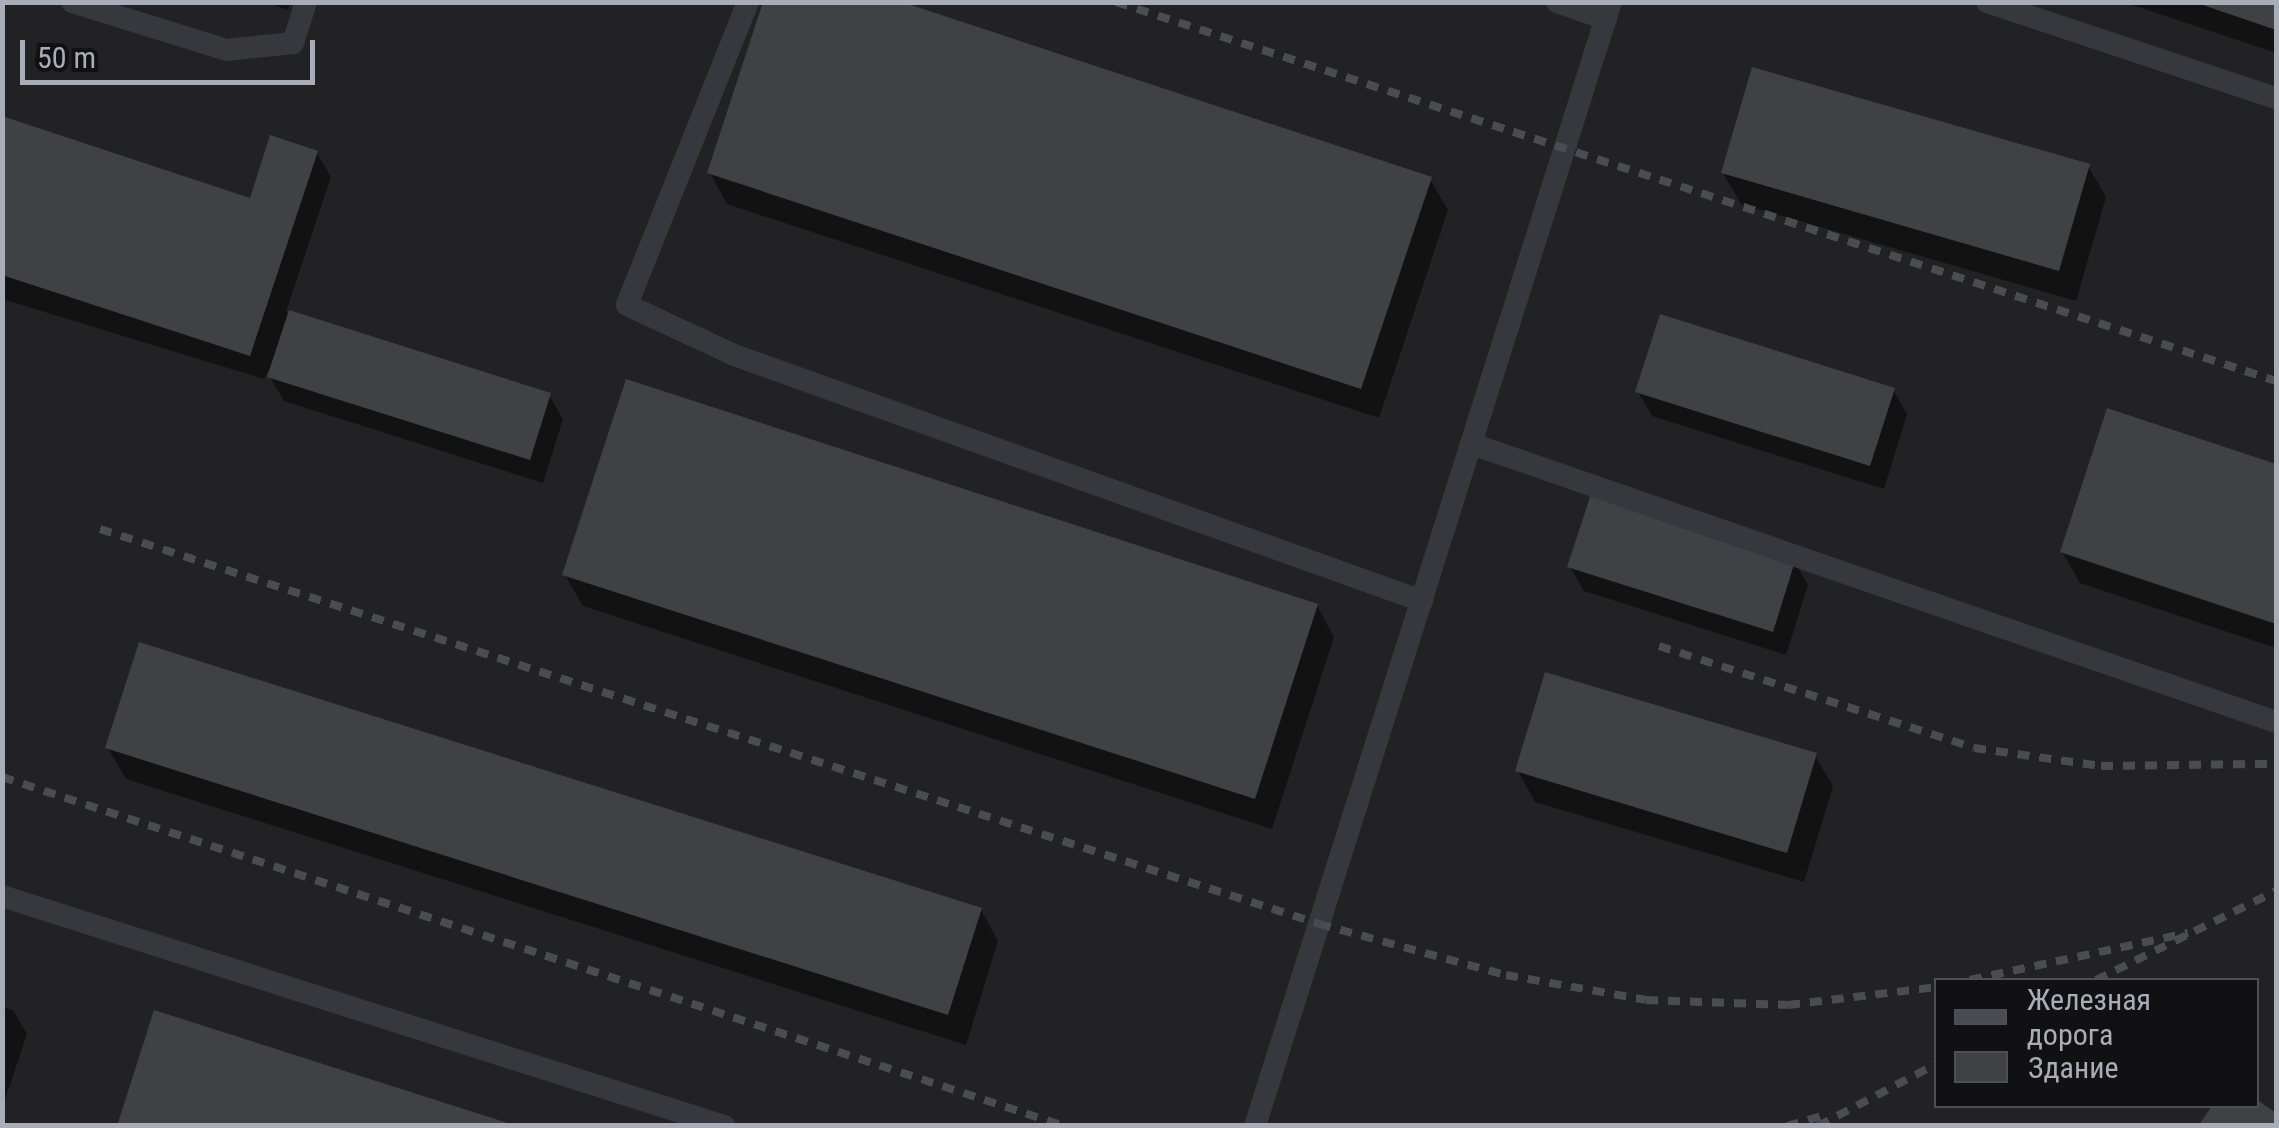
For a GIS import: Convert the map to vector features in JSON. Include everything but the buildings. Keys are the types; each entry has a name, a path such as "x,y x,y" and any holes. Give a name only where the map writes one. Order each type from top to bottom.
{"lane":[{"path":"72,2 227,50 294,43 306,2"},
{"path":"748,2 628,305 734,355 1422,601"},
{"path":"1255,1126 1608,11 1558,2"},
{"path":"1987,2 2276,98"},
{"path":"1472,444 2276,722"},
{"path":"2,896 724,1126"}],"shaded area":[{"path":"2,3 2276,3 2276,1125 3,1125"}],"railway":[{"path":"1116,2 2276,381"},
{"path":"100,529 1319,924 1506,975 1646,1000 1788,1005 1934,987"},
{"path":"1659,646 1974,748 2101,766 2276,764"},
{"path":"2,777 1064,1126"},
{"path":"2100,978 2276,891"},
{"path":"1979,978 2188,933"},
{"path":"1818,1126 1934,1065"},
{"path":"1787,1126 1829,1114"}]}
